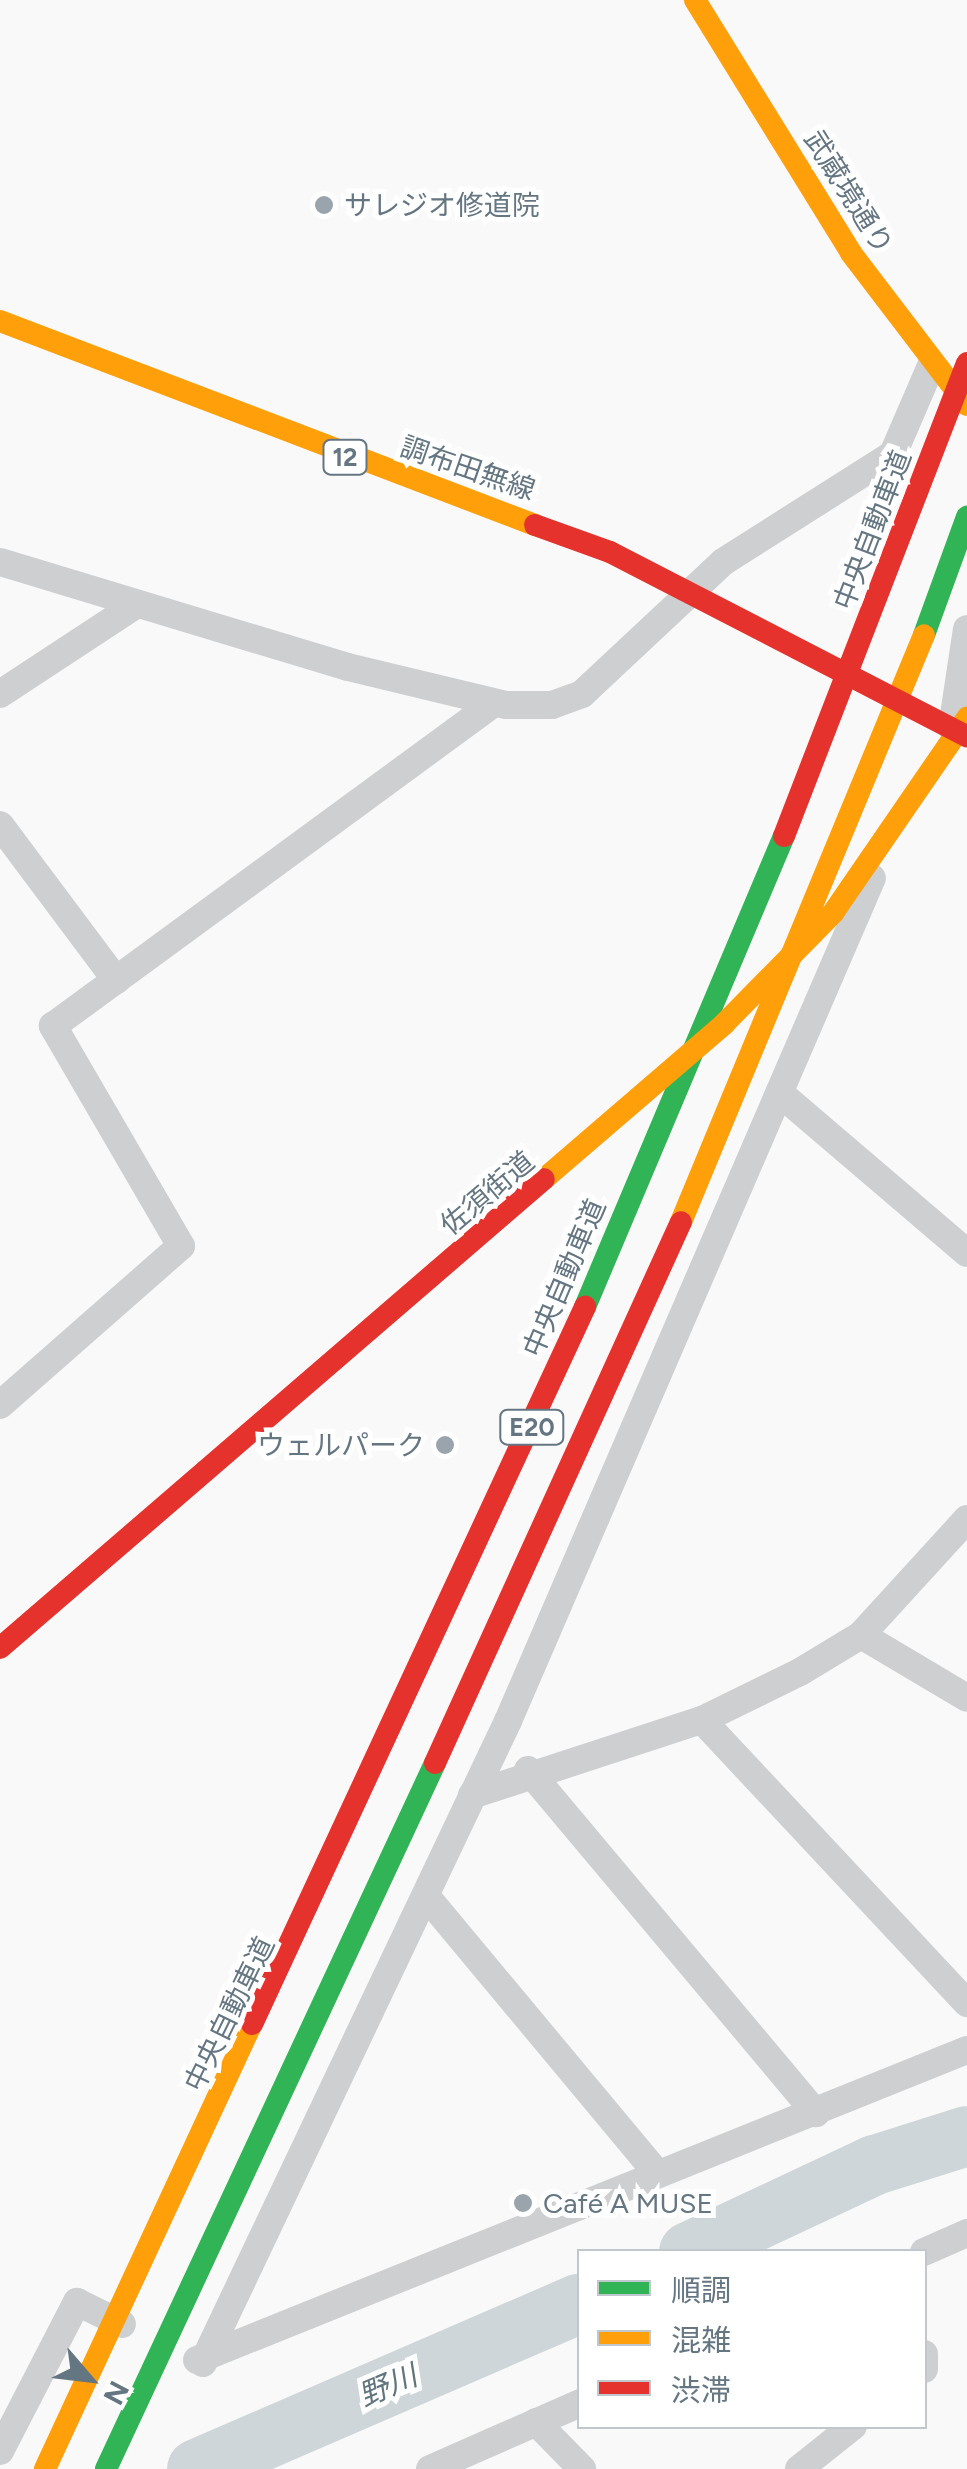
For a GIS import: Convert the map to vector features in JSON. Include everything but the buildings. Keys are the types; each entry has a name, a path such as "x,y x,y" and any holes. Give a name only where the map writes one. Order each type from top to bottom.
{"main road":[{"name":"武蔵境通り","path":"695,0 930,368 967,405"},
{"name":"調布田無線","path":"0,321 690,590"},
{"name":"中央自動車道","path":"45,2469 571,1340 784,836 967,363"},
{"name":"E20","path":"106,2469 622,1363 909,677 967,516"},
{"path":"909,677 967,550"},
{"name":"12","path":"690,590 962,728"},
{"name":"佐須街道","path":"0,1648 656,1087 832,913 962,728"}],"street":[{"path":"0,562 131,608 494,703 552,705 582,694 690,590 892,454 930,368"},
{"path":"0,694 131,608"},
{"path":"962,728 967,629"},
{"path":"0,1405 181,1246 53,1026 494,703"},
{"path":"0,825 116,980"},
{"path":"203,2363 472,1795 782,1094 892,831"},
{"path":"782,1094 967,1254"},
{"path":"472,1795 528,1770 702,1720 861,1635 963,1529"},
{"path":"861,1635 967,1698"},
{"path":"702,1720 967,2003"},
{"path":"528,1770 816,2112"},
{"path":"426,1896 656,2172"},
{"path":"0,2451 77,2302 203,2363 656,2172 967,2050"},
{"path":"927,2251 967,2233"},
{"path":"430,2469 577,2404"},
{"path":"536,2422 582,2469"},
{"path":"800,2469 849,2429"}],"waterway":[{"name":"野川","path":"695,2249 875,2165 967,2136"},
{"name":"野川","path":"197,2469 577,2304"}],"traffic: fast":[{"path":"924,635 967,517"},
{"path":"585,1307 784,836"},
{"path":"106,2469 435,1763"}],"traffic: slow":[{"path":"695,0 851,253 967,405"},
{"path":"0,321 535,525"},
{"path":"681,1222 924,635"},
{"path":"544,1179 724,1024 833,913 967,718"},
{"path":"45,2469 252,2024"}],"traffic: jam":[{"path":"784,836 967,363"},
{"path":"535,525 610,552 967,736"},
{"path":"0,1648 544,1179"},
{"path":"435,1763 681,1222"},
{"path":"252,2024 585,1307"}],"place":[{"name":"サレジオ修道院","path":"324,205"},
{"name":"ウェルパーク","path":"445,1445"},
{"name":"Café A MUSE","path":"523,2203"}]}
